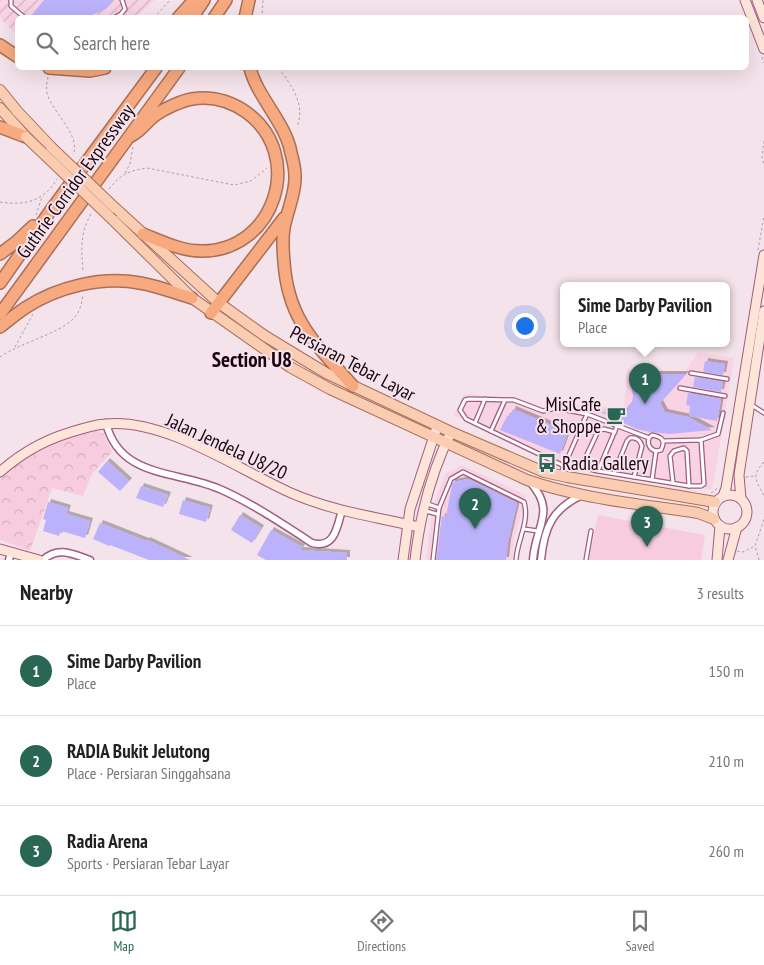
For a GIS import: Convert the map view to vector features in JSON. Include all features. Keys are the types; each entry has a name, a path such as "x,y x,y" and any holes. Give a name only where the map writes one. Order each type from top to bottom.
{"highway":[{"path":"181,15 194,0"},
{"path":"194,15 204,0"},
{"path":"216,15 226,0"},
{"path":"246,15 249,0"},
{"path":"0,45 15,55"},
{"path":"76,70 95,70"},
{"name":"Guthrie Corridor Expressway","path":"0,283 51,210 155,70"},
{"name":"Guthrie Corridor Expressway","path":"0,314 131,136 177,70"},
{"path":"251,70 291,150 295,176 282,246 287,289 303,327 319,349 353,386"},
{"path":"131,136 141,130 156,114 190,99 220,100 237,106 255,119 275,149 278,167 276,194 268,214 261,224 248,236 231,246 216,250 200,251 173,246 143,234"},
{"path":"0,127 26,138"},
{"path":"0,254 51,210"},
{"path":"211,313 289,210"},
{"path":"0,327 26,308 54,293 84,284 110,281 138,282 192,298"}],"main road":[{"name":"Persiaran Tebar Layar","path":"0,90 51,147 219,303 265,336 326,373 438,426 448,437 527,480 544,486 583,494 698,513 717,522"},
{"name":"Persiaran Tebar Layar","path":"0,108 26,138 192,298 290,367 330,389 433,436 448,437 544,472 562,471 716,497"}],"street":[{"path":"745,0 764,50"},
{"path":"757,0 764,18"},
{"path":"717,560 717,522 713,508 716,497 726,488 761,255"},
{"path":"717,522 730,529 736,528 743,523 747,513 741,499 739,475 764,311"},
{"path":"106,424 112,442 124,456 132,461 151,470 193,480 220,489 240,498 312,542 324,544 330,540 335,534 342,510"},
{"name":"Jalan Jendela U8/20","path":"0,472 15,460 49,441 84,428 106,424 137,426 171,436 207,450 292,493 342,510 419,527"},
{"path":"403,560 407,524 414,493 438,426"},
{"path":"415,560 423,507 448,437"},
{"path":"527,480 544,504 544,512 538,531 533,560"},
{"path":"542,560 545,540 555,514 559,508 583,494"},
{"path":"716,497 732,495 741,499"},
{"path":"728,560 736,528"},
{"path":"0,549 10,556 39,560"},
{"path":"43,560 53,554 65,552 90,560"}],"lane":[{"path":"11,0 11,6 22,15"},
{"path":"119,15 125,9 122,0"},
{"path":"691,373 727,379"},
{"path":"680,388 725,396"},
{"path":"475,423 485,399"},
{"path":"587,414 562,471 492,431 466,419 460,413 460,410 465,400 485,399 518,402 543,411 556,408 587,414 649,438 652,435 663,439 661,450 656,451"},
{"path":"492,431 505,400"},
{"path":"750,404 764,413"},
{"path":"663,442 701,440 718,434 722,413"},
{"path":"598,471 617,426"},
{"path":"615,432 604,429 598,431 585,459 585,466 598,471 689,486 701,486 704,484 701,440"},
{"path":"614,473 627,441 630,438 634,438 642,446 634,477"},
{"path":"649,438 648,441 651,448 656,451"},
{"path":"673,483 670,456 674,451 684,448 687,452 689,486"},
{"path":"652,480 656,451"},
{"path":"433,560 439,508 451,479 463,472 524,502 527,510 524,529 516,552 516,560"},
{"path":"423,507 439,508"},
{"path":"423,507 437,514"},
{"path":"524,529 538,531"},
{"path":"586,560 591,531"}],"path":[{"path":"157,15 170,0"},
{"path":"262,15 263,0"},
{"path":"280,70 295,92 300,104 300,119 297,127"},
{"path":"125,173 133,153 134,144 131,136"},
{"path":"764,141 762,158 764,165"},
{"path":"107,193 117,179 133,170 148,168 234,184 251,181 267,168"},
{"path":"34,219 42,197"},
{"path":"83,270 82,235 96,207"},
{"path":"761,255 764,216"},
{"path":"0,357 15,347 60,328 72,320 79,311 84,294"},
{"path":"15,347 41,300"},
{"path":"764,462 757,471 756,481 764,496"},
{"path":"716,497 719,486"},
{"path":"759,560 755,546 764,519"},
{"path":"730,550 743,552 755,546"}],"shaded area":[{"path":"0,0 155,0 138,15 15,15 15,33 0,18"},
{"path":"698,352 734,358 711,490 565,467 454,415 464,394 517,398 545,408 557,404 624,408 627,369 685,372"},
{"path":"462,465 526,495 514,542 512,560 426,560 431,520 445,474"}],"green space":[{"path":"95,430 103,433 112,452 92,474 83,496 52,488 30,551 0,540 0,476 34,452 58,440"},
{"path":"598,515 705,535 701,560 589,560"}],"building":[{"path":"44,0 114,0 106,9 92,15 32,15"},
{"path":"705,361 725,364 723,375 703,372"},
{"path":"629,373 648,377 649,374 686,374 660,403 665,412 688,417 712,430 670,434 651,432 636,429 601,412 628,410 633,396"},
{"path":"695,377 723,382 721,392 693,387"},
{"path":"688,393 721,399 717,421 689,416 690,406 686,405"},
{"path":"513,409 568,432 560,454 500,430"},
{"path":"107,461 129,481 120,491 98,472"},
{"path":"468,479 517,503 506,560 436,560 442,516 446,517 452,484 453,482"},
{"path":"141,486 168,495 163,507 136,498"},
{"path":"183,500 210,508 206,522 179,514"},
{"path":"48,502 68,508 66,514 90,521 85,538 61,531 59,536 43,531 46,520 43,519"},
{"path":"240,515 261,528 252,543 231,530"},
{"path":"100,523 147,540 190,560 149,560 109,546 93,539"},
{"path":"271,530 302,547 300,550 347,553 347,560 266,560 257,555"}],"place":[{"name":"Sime Darby Pavilion","path":"645,404"},
{"name":"MisiCafe & Shoppe","path":"616,415"},
{"name":"Radia Gallery","path":"547,463"},
{"name":"RADIA Bukit Jelutong","path":"475,529"},
{"name":"Radia Arena","path":"647,547"}],"district":[{"name":"Section U8","path":"252,359"}]}
